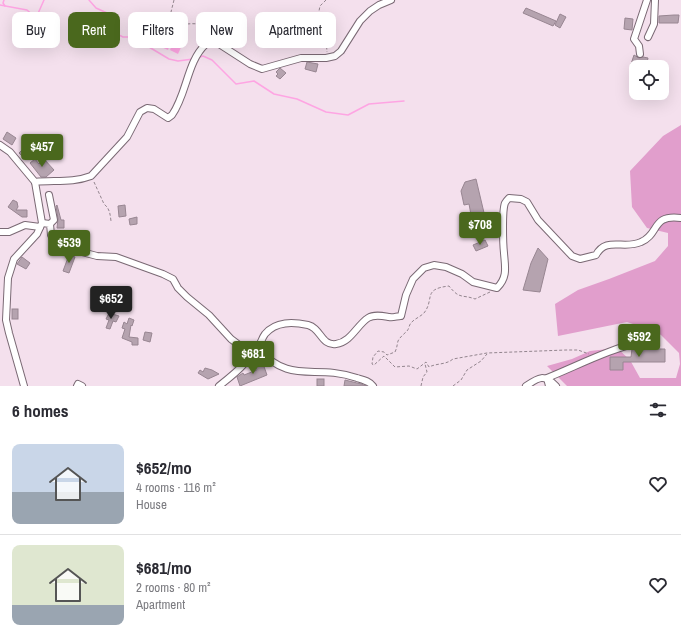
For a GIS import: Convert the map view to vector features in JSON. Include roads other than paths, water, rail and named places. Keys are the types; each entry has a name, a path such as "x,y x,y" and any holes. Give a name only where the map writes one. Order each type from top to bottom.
{"street":[{"path":"35,182 51,180 68,181 91,176 127,138 140,112 147,108 154,109 168,118 172,115 185,88 199,50 206,44 219,44 250,64 262,69 300,58 326,58 334,56 341,51 360,21 370,11 391,0"},
{"path":"640,54 640,46 634,39 647,0"},
{"path":"648,37 654,24 655,0"},
{"path":"0,145 10,152 35,182 41,225 37,234 14,259 8,278 6,320 8,333 24,386"},
{"path":"0,232 9,232 25,225 50,224 54,220 49,195"},
{"path":"219,386 234,374 248,356 257,348 266,334 274,327 286,323 311,326 318,330 320,337 324,341 336,344 343,342 352,335 368,318 386,315 390,317 401,316 406,295 413,279 424,268 434,264 446,267 462,274 473,282 497,288 502,283 506,271 503,222 505,204 509,198 521,199 527,202 538,220 546,229 572,256 580,259 596,255 605,245 613,244 630,246 642,242 649,237 657,224 664,219 672,217 681,218"},
{"path":"50,224 51,235 55,244 64,250 78,250 97,256 116,257 173,279 178,288 210,315 231,339 239,345 257,348"},
{"path":"526,386 539,378 546,378 632,344 646,341"},
{"path":"257,348 264,360 275,370"},
{"path":"309,378 347,374 370,382 373,386"},
{"path":"546,378 549,386"},
{"path":"546,378 556,386"},
{"path":"77,386 78,384 82,386"}],"waterway":[{"path":"4,0 3,3 5,6"},
{"path":"0,5 27,10 36,18 44,0"},
{"path":"89,0 96,8 107,13 113,27 119,35 123,37 143,37 148,40 149,47 169,59 178,61 193,59"},
{"path":"197,58 203,56 212,60 236,84 254,81 274,94 297,99 326,112 348,115 369,104 404,101"}]}
